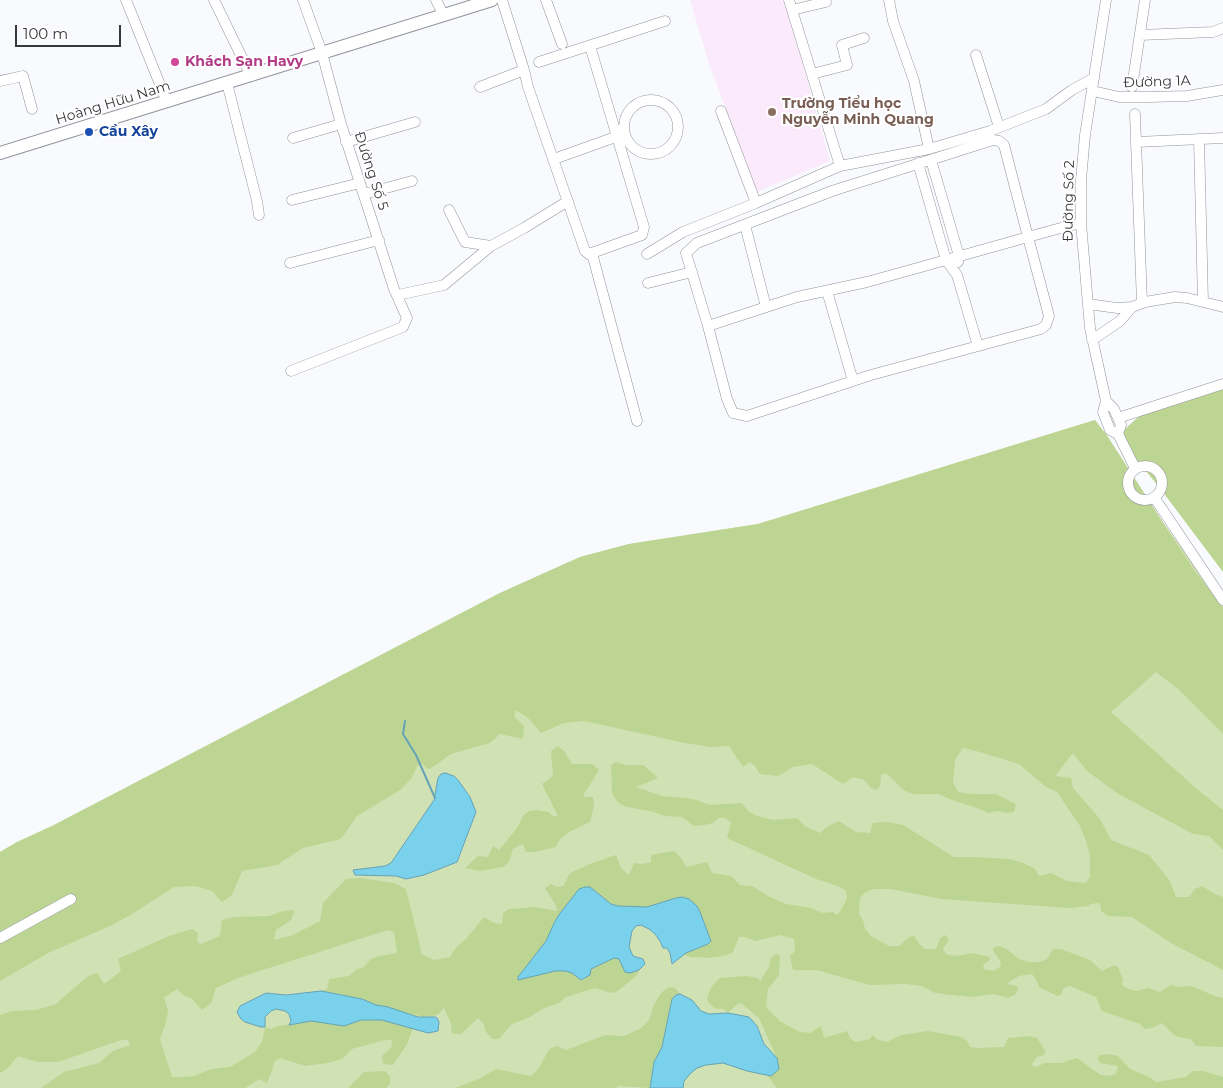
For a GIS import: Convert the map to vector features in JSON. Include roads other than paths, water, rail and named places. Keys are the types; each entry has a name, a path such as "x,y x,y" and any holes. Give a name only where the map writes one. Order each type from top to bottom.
{"main road":[{"name":"Hoàng Hữu Nam","path":"0,153 492,0"}],"street":[{"path":"126,0 167,102"},
{"path":"214,0 250,76"},
{"name":"Đường Số 5","path":"292,371 403,327 407,318 394,289 346,142 322,53 303,0"},
{"path":"436,0 443,14"},
{"path":"502,0 533,104 554,159 584,251 594,257 637,421"},
{"path":"546,0 562,44"},
{"path":"889,0 914,81 929,149"},
{"name":"Đường Số 2","path":"1106,0 1085,135 1081,180 1081,223 1092,340 1106,401"},
{"path":"1132,87 1145,0"},
{"path":"826,2 790,5 840,166"},
{"path":"540,62 666,21"},
{"path":"1140,35 1213,32 1223,28"},
{"path":"812,74 847,65 842,45 864,38"},
{"path":"589,254 642,235 644,227 620,135 590,46"},
{"path":"976,55 999,127"},
{"path":"480,87 524,70"},
{"path":"0,81 24,76 32,109"},
{"path":"646,254 683,232 756,203 840,166 929,149 999,127 1046,109 1072,90 1094,78"},
{"path":"227,83 259,215"},
{"name":"Đường 1A","path":"1093,91 1119,97 1149,98 1187,96 1223,90"},
{"path":"554,159 620,135 632,107 644,101 651,100 665,104 670,108 677,121 678,128 674,141 669,147 657,153 650,154 636,150 620,135"},
{"path":"722,111 756,203"},
{"path":"1135,114 1142,303"},
{"path":"346,142 416,122"},
{"path":"293,138 341,124"},
{"path":"1137,142 1223,138"},
{"path":"1199,139 1203,302"},
{"path":"993,140 1004,144 1049,316 1046,325 1042,329 853,381 747,416 733,413 727,399 686,253 697,242 832,191 918,163 993,140"},
{"path":"930,160 959,256 957,275"},
{"path":"918,163 946,260 957,275 978,346"},
{"path":"364,194 412,182"},
{"path":"292,200 360,183"},
{"path":"398,296 444,285 491,246 568,201"},
{"path":"449,210 465,242 491,246"},
{"path":"708,326 797,298 867,282 1081,223"},
{"path":"745,225 766,308"},
{"path":"290,263 379,240"},
{"path":"648,283 692,272"},
{"path":"828,291 853,381"},
{"path":"1088,304 1117,308 1132,307 1157,299 1187,298 1223,307"},
{"path":"1092,340 1120,321 1132,307"},
{"path":"1118,418 1223,384"},
{"path":"1118,434 1120,426 1118,418 1114,409 1106,401 1103,412 1107,425 1110,430 1118,434 1135,468"},
{"path":"1146,465 1156,469 1162,484 1158,494 1154,497 1138,499 1130,492 1128,487 1129,476 1135,468 1146,465"},
{"path":"1154,497 1223,600"},
{"path":"0,938 72,899"}],"water":[{"path":"445,773 454,776 458,780 470,797 476,812 457,862 424,875 406,879 396,876 355,875 353,870 385,866 391,863 434,800 438,778 441,774"},
{"path":"590,887 611,904 618,906 647,907 676,898 689,899 697,906 711,941 686,953 672,964 670,953 667,948 663,948 655,934 641,925 636,926 632,931 629,947 633,956 643,959 645,964 639,970 630,973 625,972 619,959 614,958 591,969 590,975 581,980 572,973 555,971 518,980 518,977 546,941 561,912 579,889"},
{"path":"321,991 362,999 418,1017 435,1017 439,1022 438,1031 428,1033 382,1020 361,1020 344,1026 311,1021 289,1025 291,1021 289,1014 276,1009 265,1017 265,1027 261,1027 245,1022 237,1012 240,1006 266,993 286,995"},
{"path":"680,994 692,1000 701,1011 709,1014 728,1013 749,1017 757,1026 764,1044 777,1058 779,1069 771,1076 723,1063 706,1065 697,1068 690,1074 684,1081 683,1088 650,1088 654,1062 662,1047 672,999"}],"waterway":[{"path":"405,721 403,734 416,755 435,798"}],"place":[{"name":"Khách Sạn Havy","path":"175,62"},
{"name":"Trường Tiểu học Nguyễn Minh Quang","path":"772,112"},
{"name":"Cầu Xây","path":"89,132"}]}
